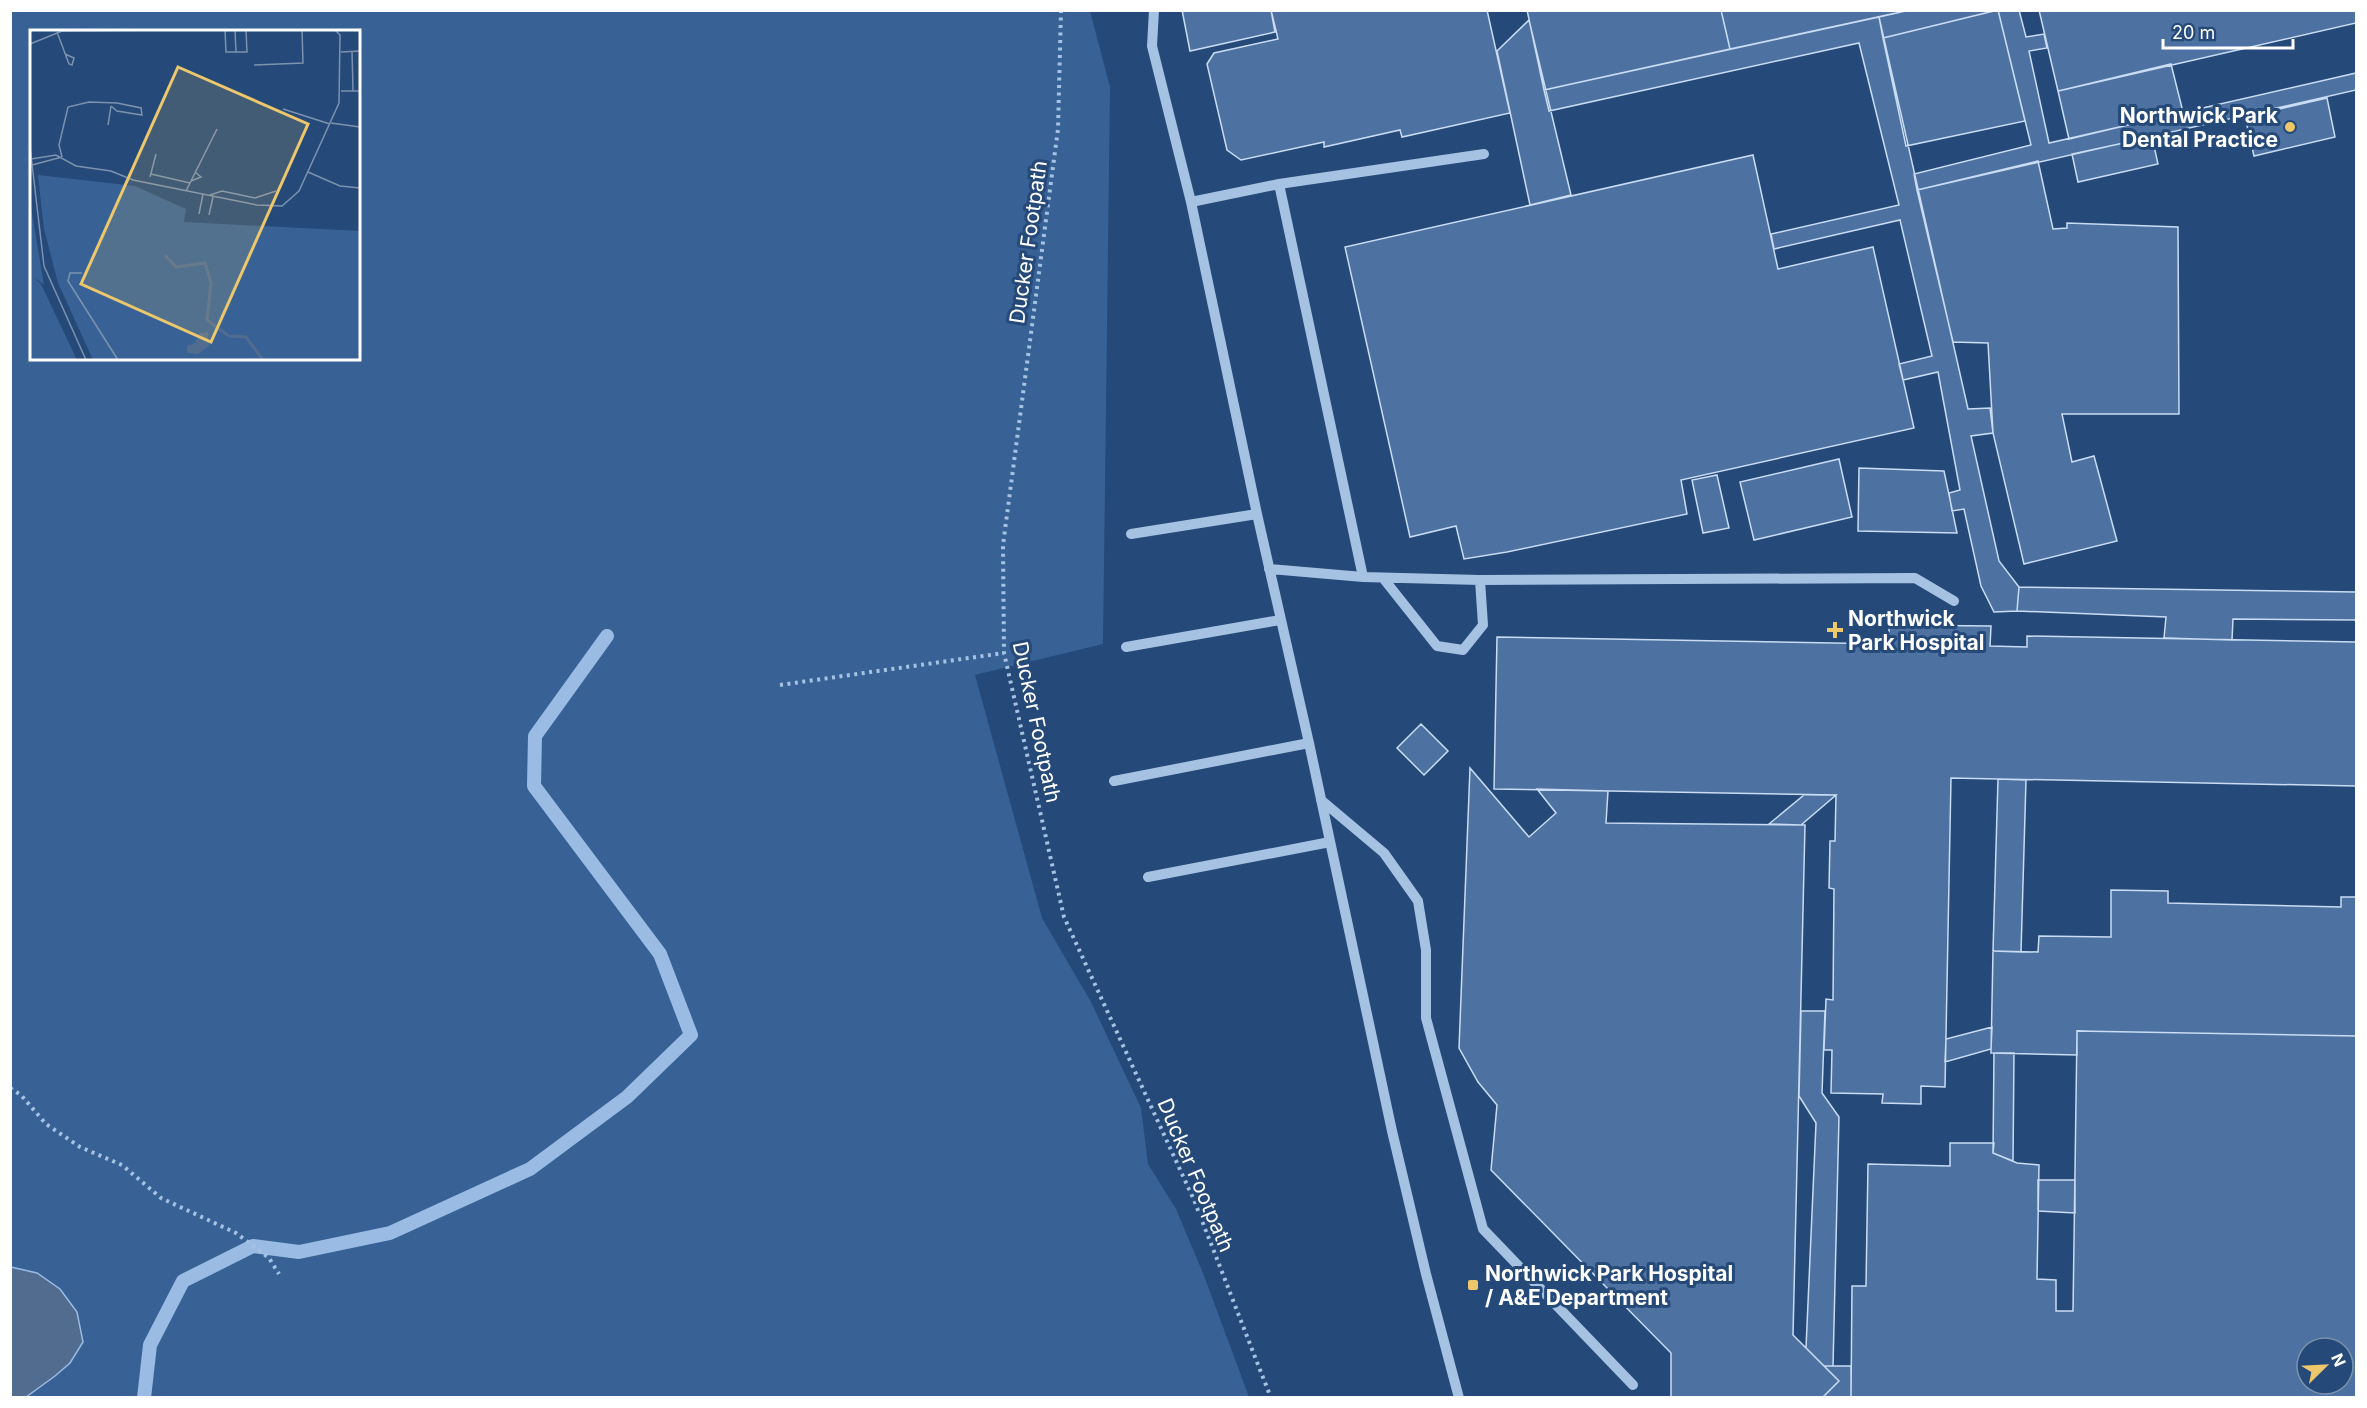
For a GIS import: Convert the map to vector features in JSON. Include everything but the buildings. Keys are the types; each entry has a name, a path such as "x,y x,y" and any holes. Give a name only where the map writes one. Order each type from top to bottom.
{"street":[{"path":"1154,10 1152,46 1191,202 1392,1131 1429,1286 1459,1398"},
{"path":"1191,202 1280,184 1484,154"},
{"path":"1280,184 1363,577"},
{"path":"1131,534 1257,514"},
{"path":"1269,569 1363,577 1480,580 1915,578 1954,602"},
{"path":"1383,578 1437,646 1463,650 1483,625 1480,580"},
{"path":"1126,648 1280,620"},
{"path":"1114,781 1309,743"},
{"path":"1321,800 1384,853 1418,901 1426,950 1426,1018 1483,1229 1633,1385"},
{"path":"1148,877 1330,842"}],"path":[{"name":"Ducker Footpath","path":"1061,10 1058,129 1003,545 1004,653 1064,917 1194,1200 1271,1398"},
{"path":"780,685 1004,653"},
{"path":"10,1088 21,1095 46,1124 80,1147 122,1165 161,1198 236,1233 269,1258 279,1274"}],"shaded area":[{"path":"10,11 1090,11 1110,87 1103,644 975,675 1042,918 1091,1002 1141,1108 1148,1164 1176,1209 1203,1273 1249,1397 11,1397"},
{"path":"11,1267 37,1273 60,1289 77,1312 83,1342 70,1363 26,1397 11,1397"}],"waterway":[{"path":"144,1398 150,1345 183,1281 253,1246 299,1252 390,1233 530,1169 627,1097 691,1035 660,954 534,786 535,736 607,636"}],"place":[{"name":"Northwick Park Dental Practice","path":"2290,127"},
{"name":"Northwick Park Hospital","path":"1835,630"},
{"name":"Northwick Park Hospital / A&E Department","path":"1473,1285"}]}
